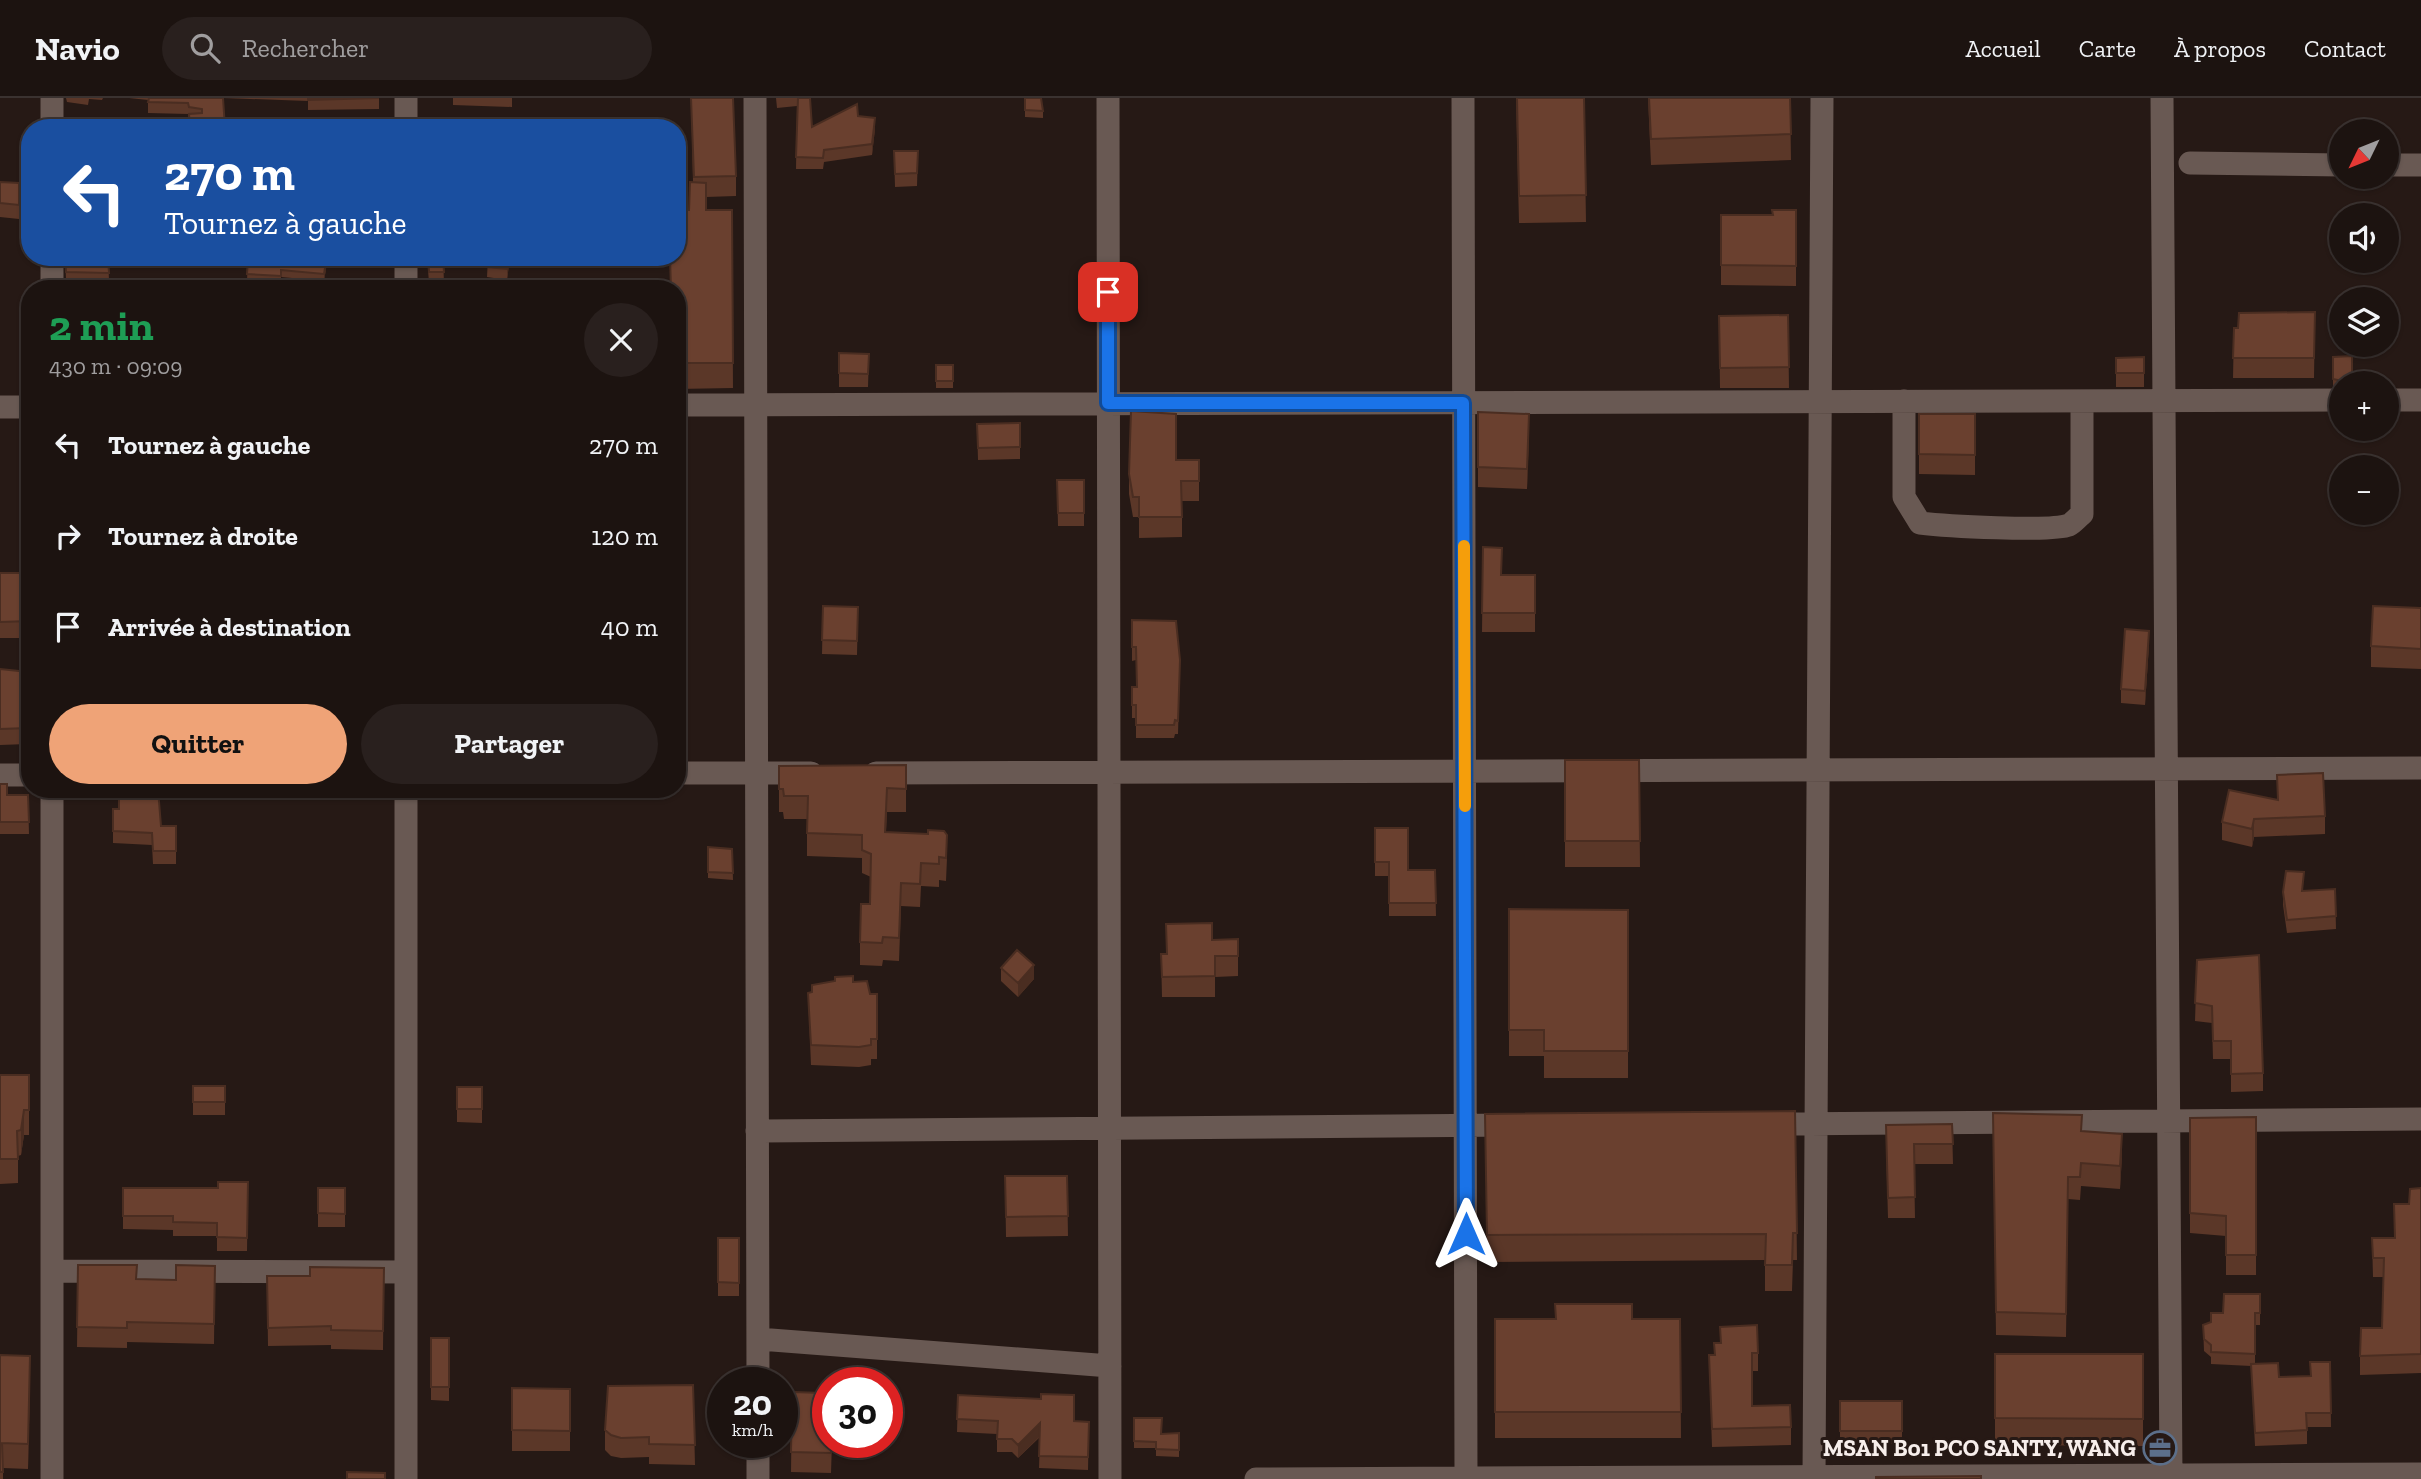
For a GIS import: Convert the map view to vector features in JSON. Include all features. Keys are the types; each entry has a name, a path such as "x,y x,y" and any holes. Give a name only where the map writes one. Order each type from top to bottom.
{"street":[{"path":"52,98 52,119"},
{"path":"406,98 406,119"},
{"path":"755,98 758,1367"},
{"path":"1108,98 1110,1479"},
{"path":"1463,98 1466,1479"},
{"path":"1814,1478 1822,98"},
{"path":"2162,98 2171,1477"},
{"path":"2190,163 2329,164"},
{"path":"2399,165 2421,165"},
{"path":"686,405 2329,400"},
{"path":"2399,400 2421,400"},
{"path":"1904,401 1904,496 1920,523 1945,526 2046,527 2069,525 2082,514 2082,401"},
{"path":"0,407 21,407"},
{"path":"686,773 2421,768"},
{"path":"0,775 21,775"},
{"path":"52,798 52,1479"},
{"path":"406,798 406,1479"},
{"path":"1740,1124 2421,1119"},
{"path":"757,1131 1534,1125"},
{"path":"52,1271 406,1272"},
{"path":"758,1339 1110,1366"},
{"path":"758,1458 758,1479"},
{"path":"1256,1479 2421,1474"}],"building":[{"path":"149,98 223,98 224,119 189,119 189,114 202,113 202,109 189,107 188,103 148,102"},
{"path":"308,98 379,98 308,100"},
{"path":"691,98 733,98 736,176 694,177"},
{"path":"798,98 810,98 812,127 857,104 858,116 875,118 872,144 824,150 823,158 796,157"},
{"path":"1025,98 1041,98 1043,111 1025,110"},
{"path":"1517,98 1584,98 1586,195 1519,196"},
{"path":"1649,98 1790,98 1791,134 1651,139"},
{"path":"894,151 918,151 917,173 895,174"},
{"path":"0,182 19,183 19,205 0,203"},
{"path":"690,182 706,183 706,210 732,210 733,363 686,363 686,280 671,280 670,266 686,266 686,210 689,210"},
{"path":"1772,210 1796,210 1796,266 1721,265 1721,215 1773,215"},
{"path":"66,266 109,266 109,273 66,272"},
{"path":"247,266 325,266 324,274 281,270 281,276 247,274"},
{"path":"429,266 444,266 444,272 429,272"},
{"path":"487,266 508,266 507,269"},
{"path":"2315,312 2314,358 2233,358 2234,328 2238,328 2239,313"},
{"path":"1788,315 1789,367 1720,368 1719,316"},
{"path":"839,353 869,354 868,374 839,373"},
{"path":"2144,357 2144,373 2116,373 2116,358"},
{"path":"2333,357 2352,357 2352,371 2333,371"},
{"path":"936,365 953,365 953,381 936,381"},
{"path":"1131,411 1176,414 1176,460 1199,460 1199,481 1181,481 1182,517 1139,517 1139,497 1133,497 1129,474"},
{"path":"1478,412 1529,414 1527,469 1478,467"},
{"path":"1919,414 1975,414 1975,455 1919,454"},
{"path":"1020,423 1020,447 978,448 977,424"},
{"path":"1057,480 1084,480 1084,513 1058,513"},
{"path":"1483,547 1502,548 1501,575 1535,575 1535,613 1482,613"},
{"path":"0,573 21,573 21,621 0,622"},
{"path":"823,606 858,607 857,641 822,640"},
{"path":"2373,606 2421,608 2421,649 2371,646"},
{"path":"1132,620 1176,621 1180,660 1178,721 1175,720 1174,725 1136,725 1136,705 1132,705 1132,687 1137,687"},
{"path":"2125,629 2149,631 2145,691 2121,689"},
{"path":"0,669 21,671 21,728 0,729"},
{"path":"1565,760 1639,760 1640,841 1565,841"},
{"path":"906,765 906,789 887,788 885,832 928,834 928,830 944,831 947,835 946,858 939,857 939,864 921,863 920,884 901,883 899,938 883,937 882,943 860,942 861,904 870,904 871,854 862,850 862,835 807,833 808,796 784,796 783,789 779,789 779,766"},
{"path":"2323,773 2325,816 2254,819 2252,829 2222,822 2229,790 2278,800 2277,775"},
{"path":"0,784 7,784 7,795 28,798 29,822 0,822"},
{"path":"119,798 159,798 161,826 176,826 176,851 153,851 152,833 113,831 113,809 119,809"},
{"path":"1375,828 1408,828 1408,870 1435,870 1436,903 1389,903 1389,862 1375,862"},
{"path":"708,847 732,849 733,873 708,872"},
{"path":"2286,871 2304,872 2302,891 2335,889 2336,916 2287,920 2283,892"},
{"path":"1509,909 1628,910 1628,1051 1544,1051 1544,1030 1509,1030"},
{"path":"1212,923 1212,940 1238,939 1238,956 1215,956 1215,976 1162,977 1161,954 1167,954 1166,924"},
{"path":"1017,950 1034,965 1018,983 1001,968"},
{"path":"2259,955 2263,1073 2231,1074 2231,1041 2213,1041 2212,1006 2195,1003 2197,960"},
{"path":"853,976 853,982 867,981 870,994 877,994 877,1039 871,1039 871,1045 859,1047 811,1045 808,993 812,992 812,985 835,981 835,977"},
{"path":"0,1075 29,1075 29,1110 24,1110 21,1130 17,1131 18,1159 0,1159"},
{"path":"193,1086 225,1086 225,1102 193,1102"},
{"path":"457,1087 482,1087 482,1109 457,1109"},
{"path":"1795,1111 1797,1233 1793,1233 1792,1265 1765,1265 1766,1234 1487,1235 1485,1114"},
{"path":"1993,1113 2082,1115 2081,1131 2122,1134 2120,1166 2081,1163 2080,1177 2068,1177 2066,1314 1996,1312"},
{"path":"2256,1117 2256,1255 2226,1255 2226,1216 2190,1213 2190,1118"},
{"path":"1952,1124 1953,1144 1914,1144 1915,1197 1888,1198 1886,1125"},
{"path":"1005,1176 1067,1176 1068,1216 1006,1217"},
{"path":"218,1182 248,1182 247,1238 217,1237 217,1223 173,1222 173,1216 123,1216 123,1188 218,1188"},
{"path":"318,1188 345,1188 345,1214 318,1213"},
{"path":"2421,1188 2421,1354 2360,1356 2361,1328 2382,1328 2384,1258 2373,1258 2372,1238 2395,1238 2394,1204 2409,1204 2410,1189"},
{"path":"718,1238 739,1238 739,1283 718,1282"},
{"path":"78,1265 137,1265 136,1279 176,1280 176,1265 215,1266 214,1324 127,1322 127,1328 77,1327"},
{"path":"310,1267 384,1268 383,1331 331,1330 331,1326 268,1328 267,1276 310,1276"},
{"path":"2224,1294 2260,1294 2260,1313 2255,1313 2255,1354 2211,1352 2211,1345 2204,1339 2203,1325 2211,1322 2211,1313 2223,1313"},
{"path":"1555,1304 1632,1304 1632,1319 1680,1319 1681,1412 1495,1412 1495,1319 1556,1319"},
{"path":"1757,1325 1758,1353 1752,1353 1752,1406 1790,1405 1791,1427 1712,1429 1709,1355 1715,1355 1714,1343 1721,1343 1720,1327"},
{"path":"431,1338 449,1338 449,1387 431,1387"},
{"path":"1995,1354 2143,1354 2143,1419 1995,1418"},
{"path":"0,1355 30,1356 28,1444 2,1443 3,1472 0,1472"},
{"path":"2310,1362 2330,1362 2331,1413 2306,1413 2307,1430 2255,1433 2251,1364 2278,1363 2279,1377 2311,1376"},
{"path":"693,1385 695,1445 649,1444 649,1437 621,1438 605,1430 608,1386"},
{"path":"512,1388 570,1389 570,1431 512,1430"},
{"path":"798,1392 812,1393 812,1453 798,1452"},
{"path":"1041,1394 1074,1395 1074,1421 1089,1422 1088,1457 1039,1456 1040,1423 1018,1445 1012,1439 997,1439 998,1421 957,1419 958,1395 1041,1399"},
{"path":"1840,1401 1902,1401 1902,1431 1840,1431"},
{"path":"1134,1418 1162,1418 1161,1434 1179,1433 1179,1450 1156,1449 1156,1442 1134,1441"},
{"path":"347,1472 385,1473 385,1479 347,1479"},
{"path":"1981,1476 1981,1479 1876,1479 1876,1477"}],"slow traffic":[{"path":"1464,546 1465,806"}],"place":[{"name":"MSAN B01 PCO SANTY, WANG","path":"2160,1448"}],"route":[{"path":"1108,292 1108,403 1463,403 1466,1234"}]}
